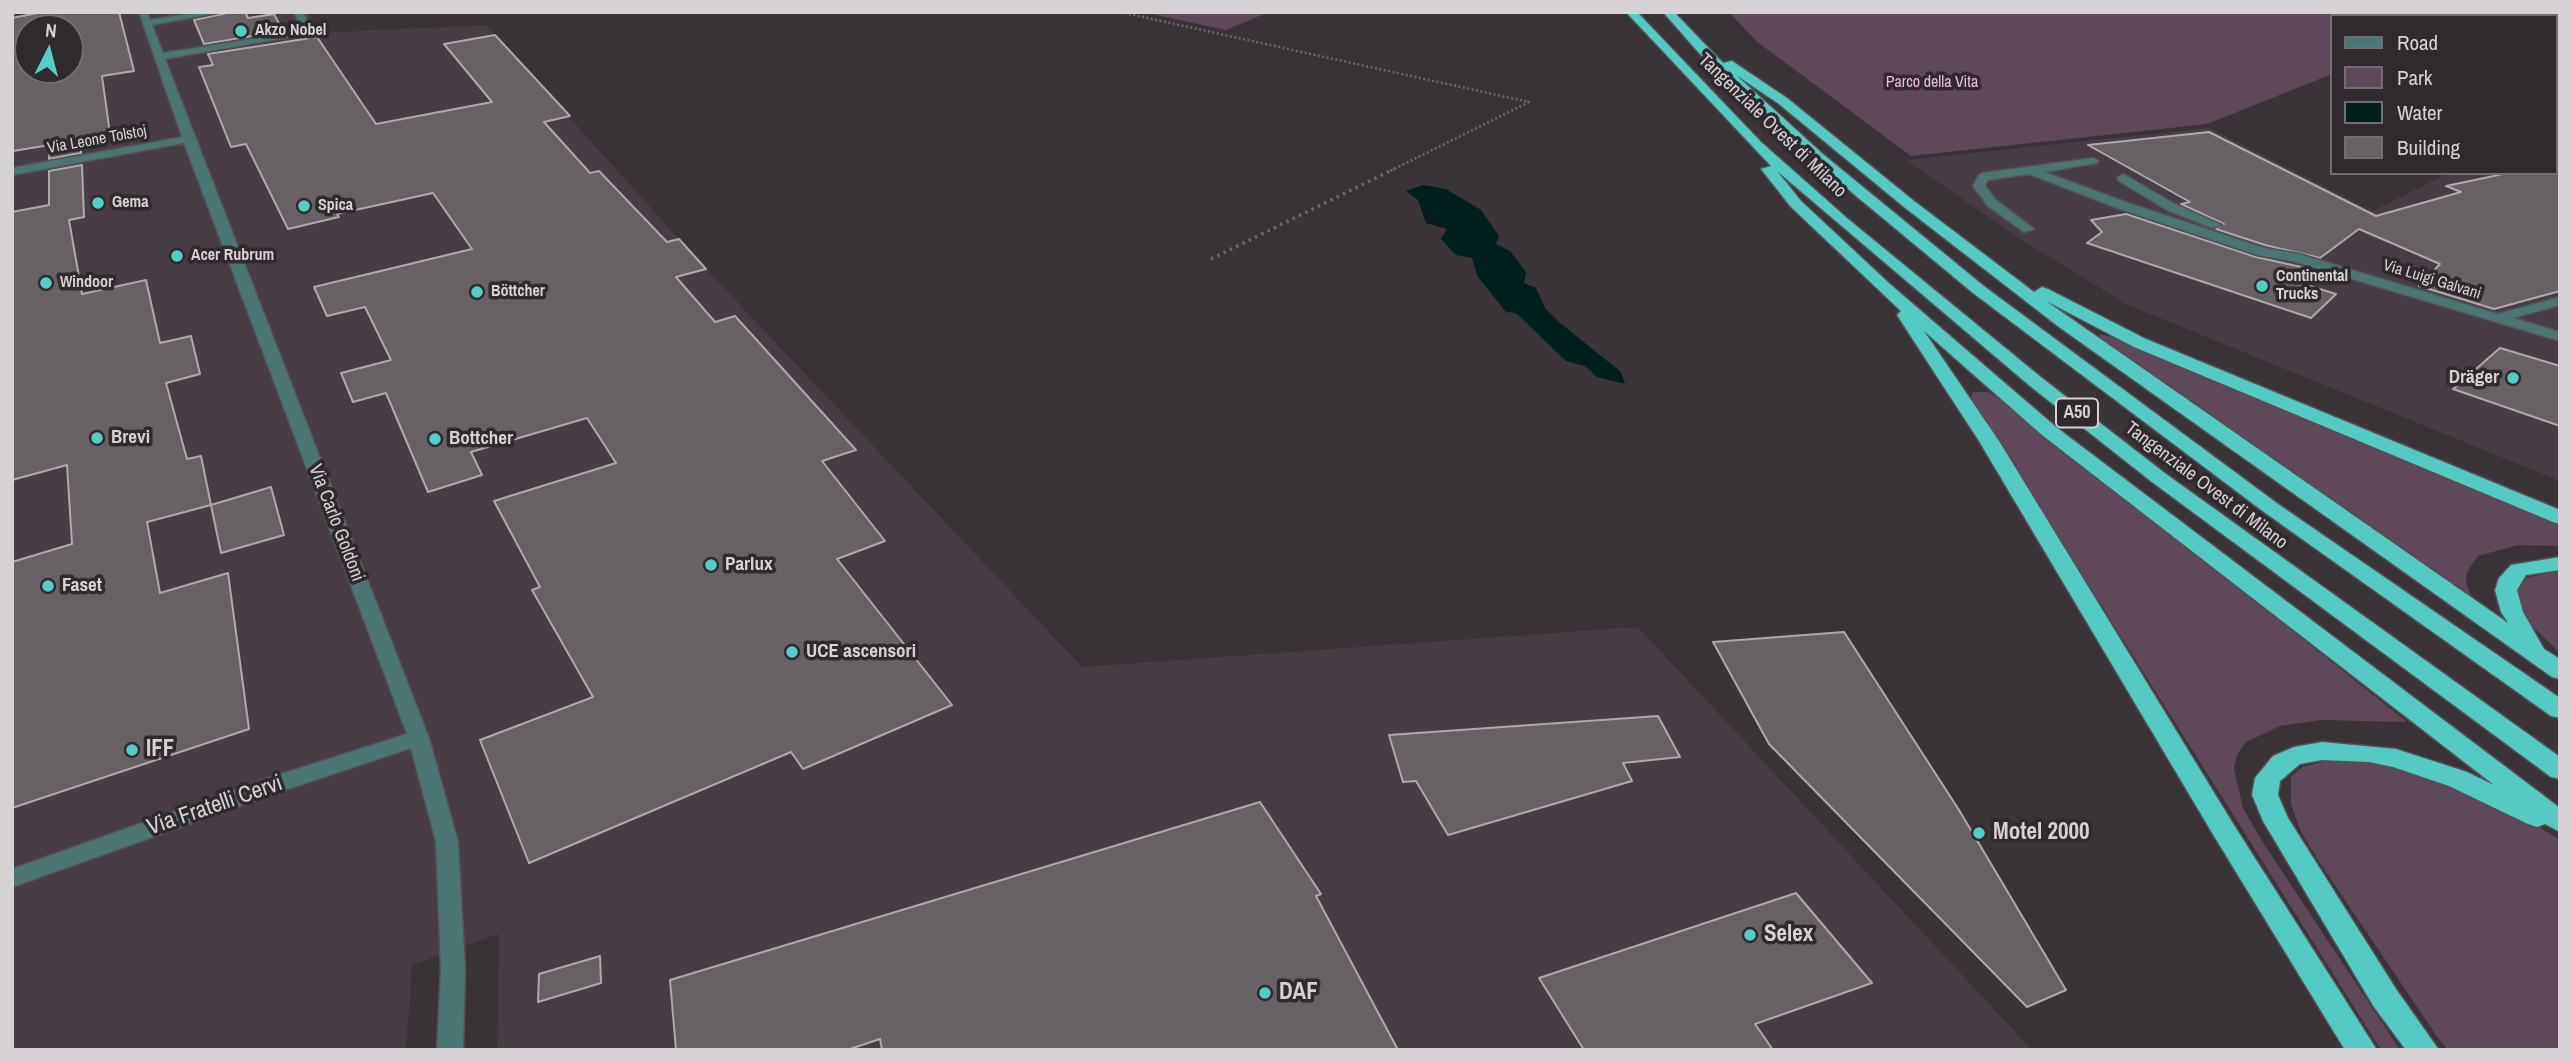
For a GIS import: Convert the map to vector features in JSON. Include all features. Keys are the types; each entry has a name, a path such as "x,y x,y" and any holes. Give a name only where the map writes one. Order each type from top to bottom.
{"highway":[{"name":"Tangenziale Ovest di Milano","path":"1631,12 1756,145 1843,222 2159,478 2560,771"},
{"name":"Tangenziale Ovest di Milano","path":"1668,12 1703,51 1819,158 2001,307 2271,508 2560,710"},
{"path":"1703,51 1746,74 1783,100 1909,204 2064,323 2552,665"},
{"path":"1756,145 1769,170 1796,204 1885,288 2089,462 2560,822"},
{"path":"1909,204 2051,298 2140,343 2560,518"},
{"path":"1885,288 1989,441 2202,794 2362,1050"},
{"path":"2552,665 2519,625 2506,590 2512,575 2519,570 2560,563"},
{"path":"2424,1050 2385,998 2276,821 2265,795 2265,786 2273,770 2294,756 2322,751 2352,751 2396,758 2458,779 2560,829"}],"street":[{"path":"145,18 219,12"},
{"path":"159,57 308,33 298,12"},
{"name":"Via Carlo Goldoni","path":"145,18 188,139 419,738 447,842 453,969 450,1050"},
{"name":"Via Leone Tolstoj","path":"12,172 188,139"},
{"path":"2028,229 1992,203 1979,182 1991,174 2093,161"},
{"path":"2029,170 2124,206 2262,252 2294,257"},
{"path":"2123,177 2171,207 2294,257"},
{"name":"Via Luigi Galvani","path":"2294,257 2560,337"},
{"path":"2498,318 2560,301"},
{"name":"Via Fratelli Cervi","path":"12,878 277,784 419,738"}],"path":[{"path":"1120,12 1529,102 1211,259"}],"shaded area":[{"path":"309,12 318,33 486,25 706,269 1082,667 1638,627 2032,1050 497,1050 499,934 412,965 406,1050 12,1050 12,15 14,84 84,84 84,14 19,14"},
{"path":"2560,117 2560,481 2128,305 2026,243 1906,160 2209,128 2373,211 2444,175 2558,175"}],"green space":[{"path":"1143,12 1269,12 1226,30"},
{"name":"Parco della Vita","path":"1729,12 2487,12 2330,14 2330,75 2207,124 1911,156 1756,41"},
{"path":"2099,334 2120,339 2560,523 2560,546 2518,545 2478,556 2467,572 2466,583 2472,598 2101,339"},
{"path":"1973,392 1988,392 2003,400 2407,722 2321,720 2280,726 2246,742 2237,755 2234,769 2243,808 2262,841 2400,1050 2381,1050 1971,398"},
{"path":"2560,570 2560,653 2533,627 2515,598 2517,587 2526,578"},
{"path":"2335,759 2368,762 2416,772 2505,806 2560,840 2560,1050 2448,1050 2438,1038 2300,830 2291,804 2291,777 2302,767"}],"water":[{"path":"1423,185 1446,189 1481,210 1499,236 1496,244 1510,251 1526,272 1524,283 1536,288 1545,308 1560,323 1621,372 1625,384 1597,377 1585,366 1566,361 1516,313 1506,312 1478,277 1472,258 1456,255 1441,239 1447,229 1426,223 1418,200 1406,191"}],"building":[{"path":"119,12 134,71 102,76 110,134 81,139 81,153 49,159 50,145 13,151 12,18 14,84 84,84 84,14 33,14"},
{"name":"Akzo Nobel","path":"245,12 248,18 274,14 283,31 204,44 194,20"},
{"path":"495,35 570,116 544,122 590,173 599,171 667,242 679,239 706,269 676,277 715,322 735,316 856,450 822,461 885,541 837,559 952,705 803,769 791,752 529,863 480,740 593,697 532,590 540,587 494,501 616,463 587,418 471,452 482,475 428,492 386,393 353,402 341,373 391,360 365,307 327,316 314,287 472,249 433,193 337,214 339,217 288,229 246,144 231,147 199,67 213,65 208,54 317,37 376,124 492,102 444,44"},
{"path":"2209,132 2376,216 2461,192 2446,186 2498,175 2560,173 2560,291 2494,309 2419,286 2440,264 2359,229 2320,258 2265,245 2216,229 2224,224 2181,204 2190,202 2088,145"},
{"path":"82,165 84,217 69,220 82,294 146,280 160,343 191,336 200,374 166,383 187,459 201,456 211,505 147,522 160,593 228,573 249,729 12,808 12,562 72,544 67,465 12,480 12,212 49,205 49,171"},
{"name":"Continental Trucks","path":"2126,214 2256,257 2306,268 2290,280 2336,294 2311,318 2087,243 2102,232 2091,220"},
{"name":"Dräger","path":"2500,348 2560,366 2560,426 2453,389"},
{"path":"271,487 284,535 221,553 211,505"},
{"path":"1844,632 1959,810 2066,990 2027,1007 1769,744 1713,642"},
{"path":"1658,716 1680,757 1623,763 1632,781 1448,835 1416,781 1403,782 1389,735"},
{"path":"1260,802 1321,894 1316,896 1398,1050 882,1050 880,1039 847,1050 676,1050 670,980"},
{"name":"Selex","path":"1796,893 1872,983 1755,1024 1773,1050 1584,1050 1539,978"},
{"path":"600,956 601,983 538,1002 539,974"}],"place":[{"name":"Akzo Nobel","path":"241,31"},
{"name":"Gema","path":"98,203"},
{"name":"Spica","path":"304,206"},
{"name":"Acer Rubrum","path":"177,256"},
{"name":"Windoor","path":"46,283"},
{"name":"Continental Trucks","path":"2262,286"},
{"name":"Böttcher","path":"477,292"},
{"name":"Dräger","path":"2513,378"},
{"name":"Brevi","path":"97,438"},
{"name":"Bottcher","path":"435,439"},
{"name":"Parlux","path":"711,565"},
{"name":"Faset","path":"48,586"},
{"name":"UCE ascensori","path":"792,652"},
{"name":"IFF","path":"132,750"},
{"name":"Motel 2000","path":"1979,833"},
{"name":"Selex","path":"1750,935"},
{"name":"DAF","path":"1265,993"}]}
